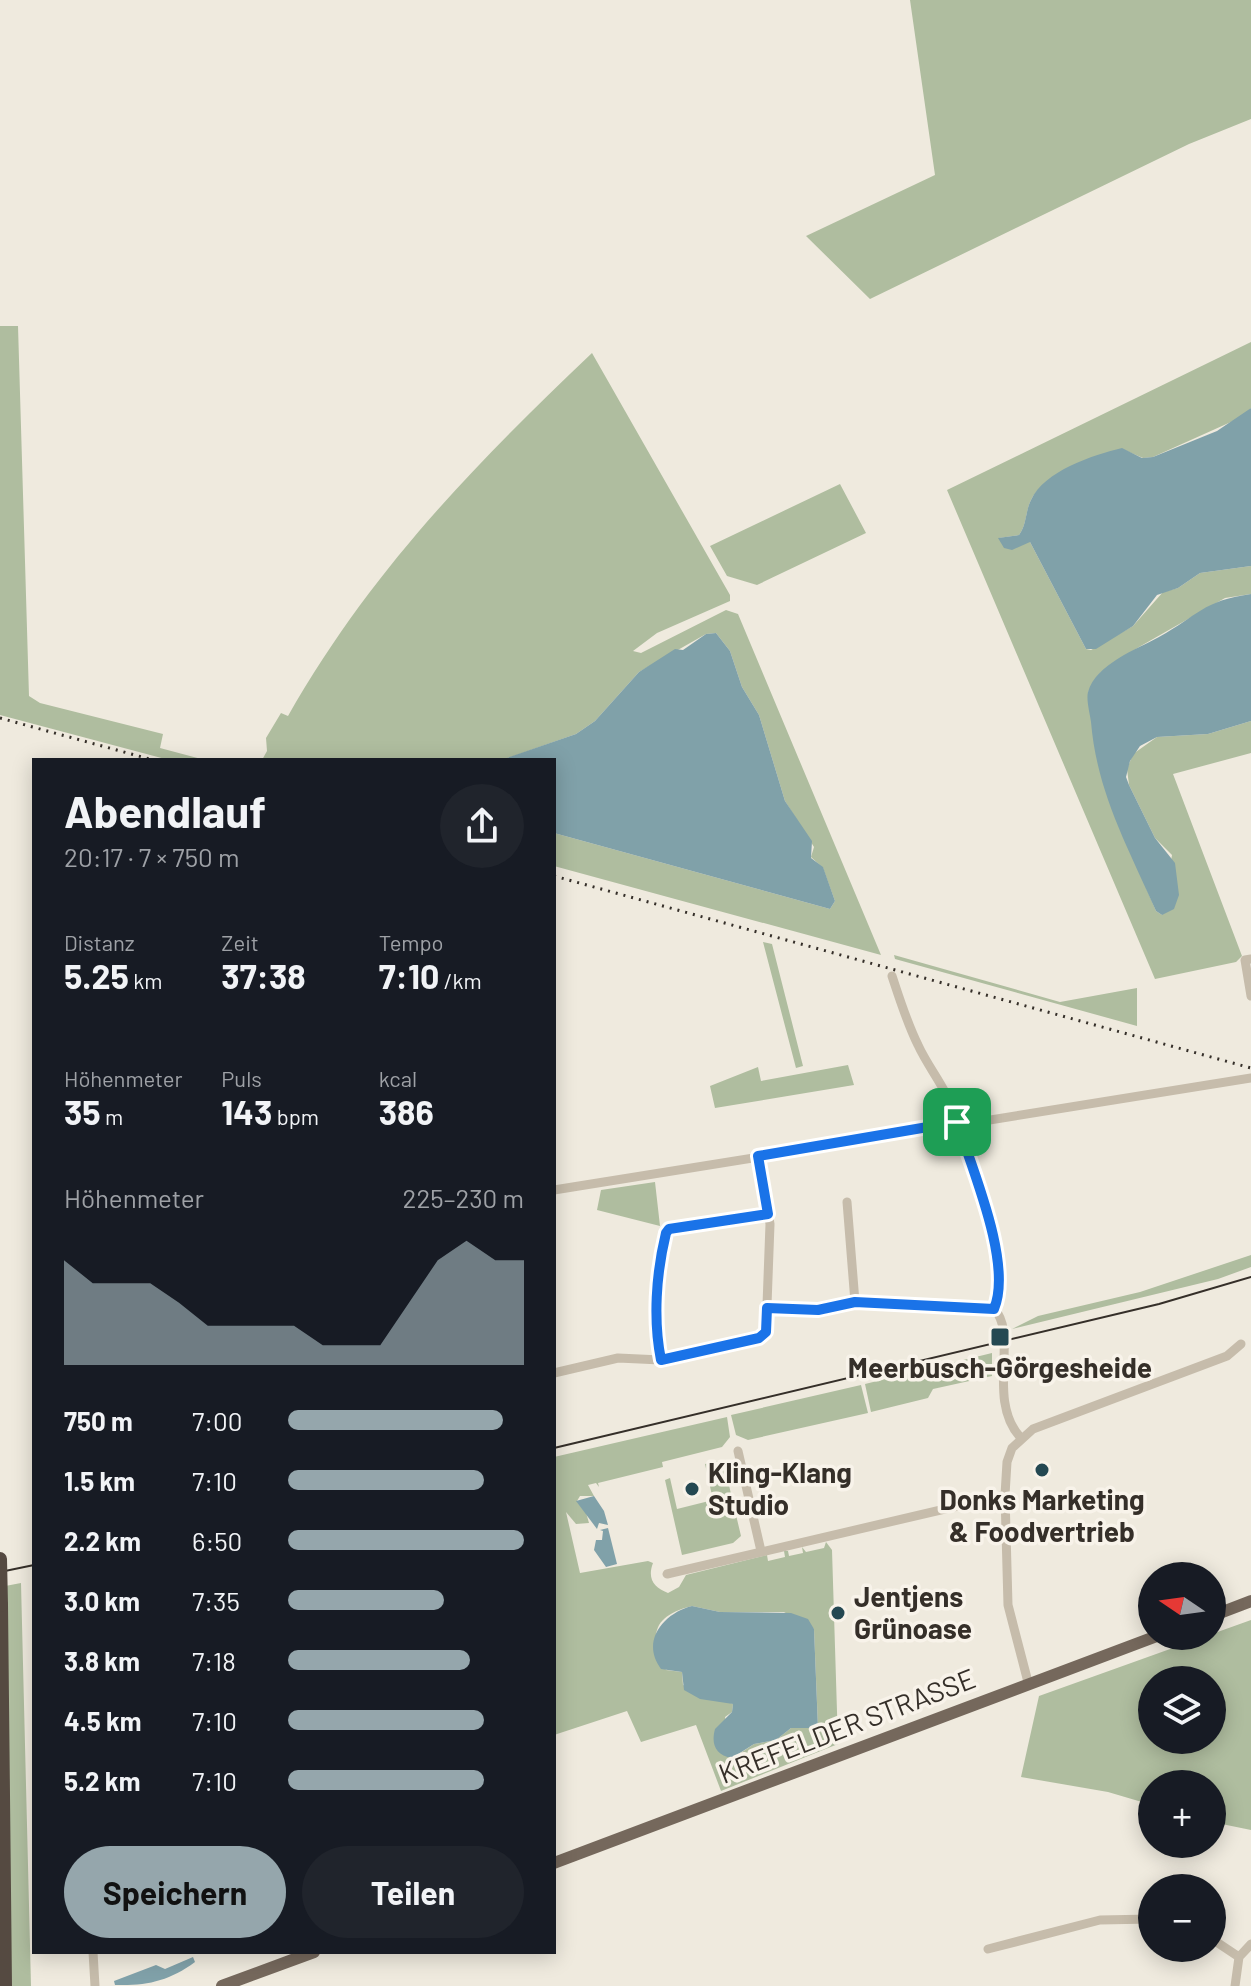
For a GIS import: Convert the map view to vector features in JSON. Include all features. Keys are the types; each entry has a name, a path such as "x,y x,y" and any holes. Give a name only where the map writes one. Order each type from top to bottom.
{"highway":[{"path":"0,1559 5,1986"}],"main road":[{"path":"1226,1611 1251,1601"},
{"name":"KREFELDER STRASSE","path":"556,1862 1138,1643"},
{"path":"222,1986 309,1954"}],"street":[{"path":"1248,959 1251,996"},
{"path":"892,976 919,1047 953,1107 999,1272 999,1298 994,1309 1003,1328 1003,1409 1010,1426 1020,1437"},
{"path":"556,1190 957,1122 1251,1078"},
{"path":"556,1373 618,1358 661,1360 759,1338 766,1332 768,1214 758,1156"},
{"path":"847,1202 855,1302"},
{"path":"661,1360 656,1335 657,1303 666,1233 669,1229 768,1214"},
{"path":"767,1308 818,1310 855,1302 994,1309"},
{"path":"1028,1682 1008,1605 1007,1462 1020,1437 1033,1429 1227,1356 1241,1344"},
{"path":"738,1451 761,1551"},
{"path":"667,1574 1005,1495"},
{"path":"988,1949 1100,1920 1138,1919"},
{"path":"1235,1986 1239,1957 1251,1944"},
{"path":"1226,1948 1239,1957"},
{"path":"93,1954 97,1986"}],"green space":[{"path":"910,0 1251,0 1251,119 1189,144 870,299 806,236 935,175"},
{"path":"0,326 18,326 29,696 40,703 163,734 160,748 198,758 161,758 0,715"},
{"path":"1251,342 1251,408 1242,417 1153,457 1143,458 1122,449 1071,468 1037,491 1019,535 999,538 1030,542 1086,649 1091,650 1133,626 1163,592 1178,588 1200,573 1251,566 1251,594 1225,598 1139,647 1100,673 1088,692 1147,890 1156,911 1162,915 1172,855 1155,838 1129,785 1127,769 1133,754 1157,737 1208,734 1251,721 1251,753 1173,774 1242,956 1236,962 1155,979 947,490"},
{"path":"592,353 730,595 730,601 657,633 633,651 641,653 726,610 738,614 881,955 556,867 556,834 830,909 835,901 823,868 811,857 814,847 785,801 759,715 742,687 730,651 716,633 706,634 639,672 595,721 576,734 508,758 263,758 267,751 266,738 281,713 288,716 320,664 389,567 426,522 506,437"},
{"path":"840,484 866,533 757,585 727,576 710,546"},
{"path":"763,942 772,944 803,1066 796,1068"},
{"path":"894,955 1060,1002 1137,988 1137,1026 895,959"},
{"path":"848,1065 854,1085 715,1108 710,1086 758,1067 761,1081"},
{"path":"655,1182 660,1226 597,1210 601,1190"},
{"path":"1251,1255 1251,1267 1218,1279 1012,1329 1038,1316 1140,1292"},
{"path":"992,1353 992,1376 933,1389 928,1398 871,1412 865,1384"},
{"path":"861,1385 868,1413 748,1440 736,1435 731,1415"},
{"path":"727,1417 730,1437 722,1447 662,1462 663,1467 598,1483 599,1487 596,1483 588,1485 594,1496 580,1496 577,1501 585,1509 589,1523 576,1524 566,1512 580,1573 648,1561 653,1563 653,1582 668,1593 679,1587 686,1575 767,1555 768,1561 785,1557 784,1551 788,1551 789,1556 803,1553 802,1547 806,1552 824,1548 826,1542 832,1550 838,1744 721,1791 696,1725 641,1742 627,1711 556,1734 556,1457","holes":["692,1606 720,1612 784,1612 814,1629 818,1727 791,1728 776,1740 754,1744 733,1758 725,1717 732,1712 733,1704 683,1685 682,1672 666,1670 657,1647 657,1629 668,1616"]},
{"path":"723,1460 741,1536 733,1543 682,1555 665,1480 670,1478 677,1509 713,1500 705,1464"},
{"path":"21,1583 31,1986 0,1986 0,1587"},
{"path":"1251,1620 1251,1830 1226,1825 1226,1770 1138,1770 1138,1801 1108,1792 1021,1777 1039,1696 1167,1650 1226,1650 1226,1629"}],"water":[{"path":"1251,408 1251,566 1200,573 1178,588 1157,595 1133,626 1096,649 1086,649 1030,542 1012,550 1004,548 998,538 1019,535 1037,490 1070,466 1122,448 1142,458 1153,457 1217,431"},
{"path":"1251,594 1251,721 1208,734 1157,737 1140,746 1130,761 1126,777 1129,785 1155,838 1175,863 1179,895 1174,909 1162,915 1156,911 1107,796 1094,748 1088,692 1099,673 1118,658 1211,605"},
{"path":"716,633 730,651 742,687 759,715 785,801 812,841 811,858 823,867 835,901 830,909 556,834 556,758 507,758 576,734 595,721 639,672 675,649 683,650 706,634"},
{"path":"594,1496 604,1511 608,1525 599,1523 597,1529 576,1501"},
{"path":"608,1528 617,1564 606,1567 594,1550 596,1540 602,1540 603,1531 600,1530"},
{"path":"692,1606 720,1612 791,1613 808,1619 814,1629 818,1728 791,1728 776,1740 754,1744 732,1758 718,1751 714,1744 715,1729 732,1712 733,1704 700,1699 684,1690 682,1672 661,1669 653,1648 654,1639 664,1622"},
{"path":"193,1957 195,1962 167,1978 148,1983 115,1985 114,1981 156,1965 165,1969"}],"tram line":[{"path":"556,1448 1159,1304 1251,1277"},
{"path":"0,1572 32,1565"}],"railway":[{"path":"0,718 146,758"},
{"path":"556,877 1251,1068"}],"place":[{"name":"Meerbusch-Görgesheide","path":"1000,1337"},
{"name":"Donks Marketing & Foodvertrieb","path":"1042,1470"},
{"name":"Kling-Klang Studio","path":"692,1489"},
{"name":"Jentjens Grünoase","path":"838,1613"}],"route":[{"path":"957,1122 994,1246 1000,1286 994,1309 855,1302 818,1310 767,1308 766,1332 759,1338 661,1360 656,1335 657,1303 666,1233 669,1229 768,1214 758,1156 957,1122"}]}
